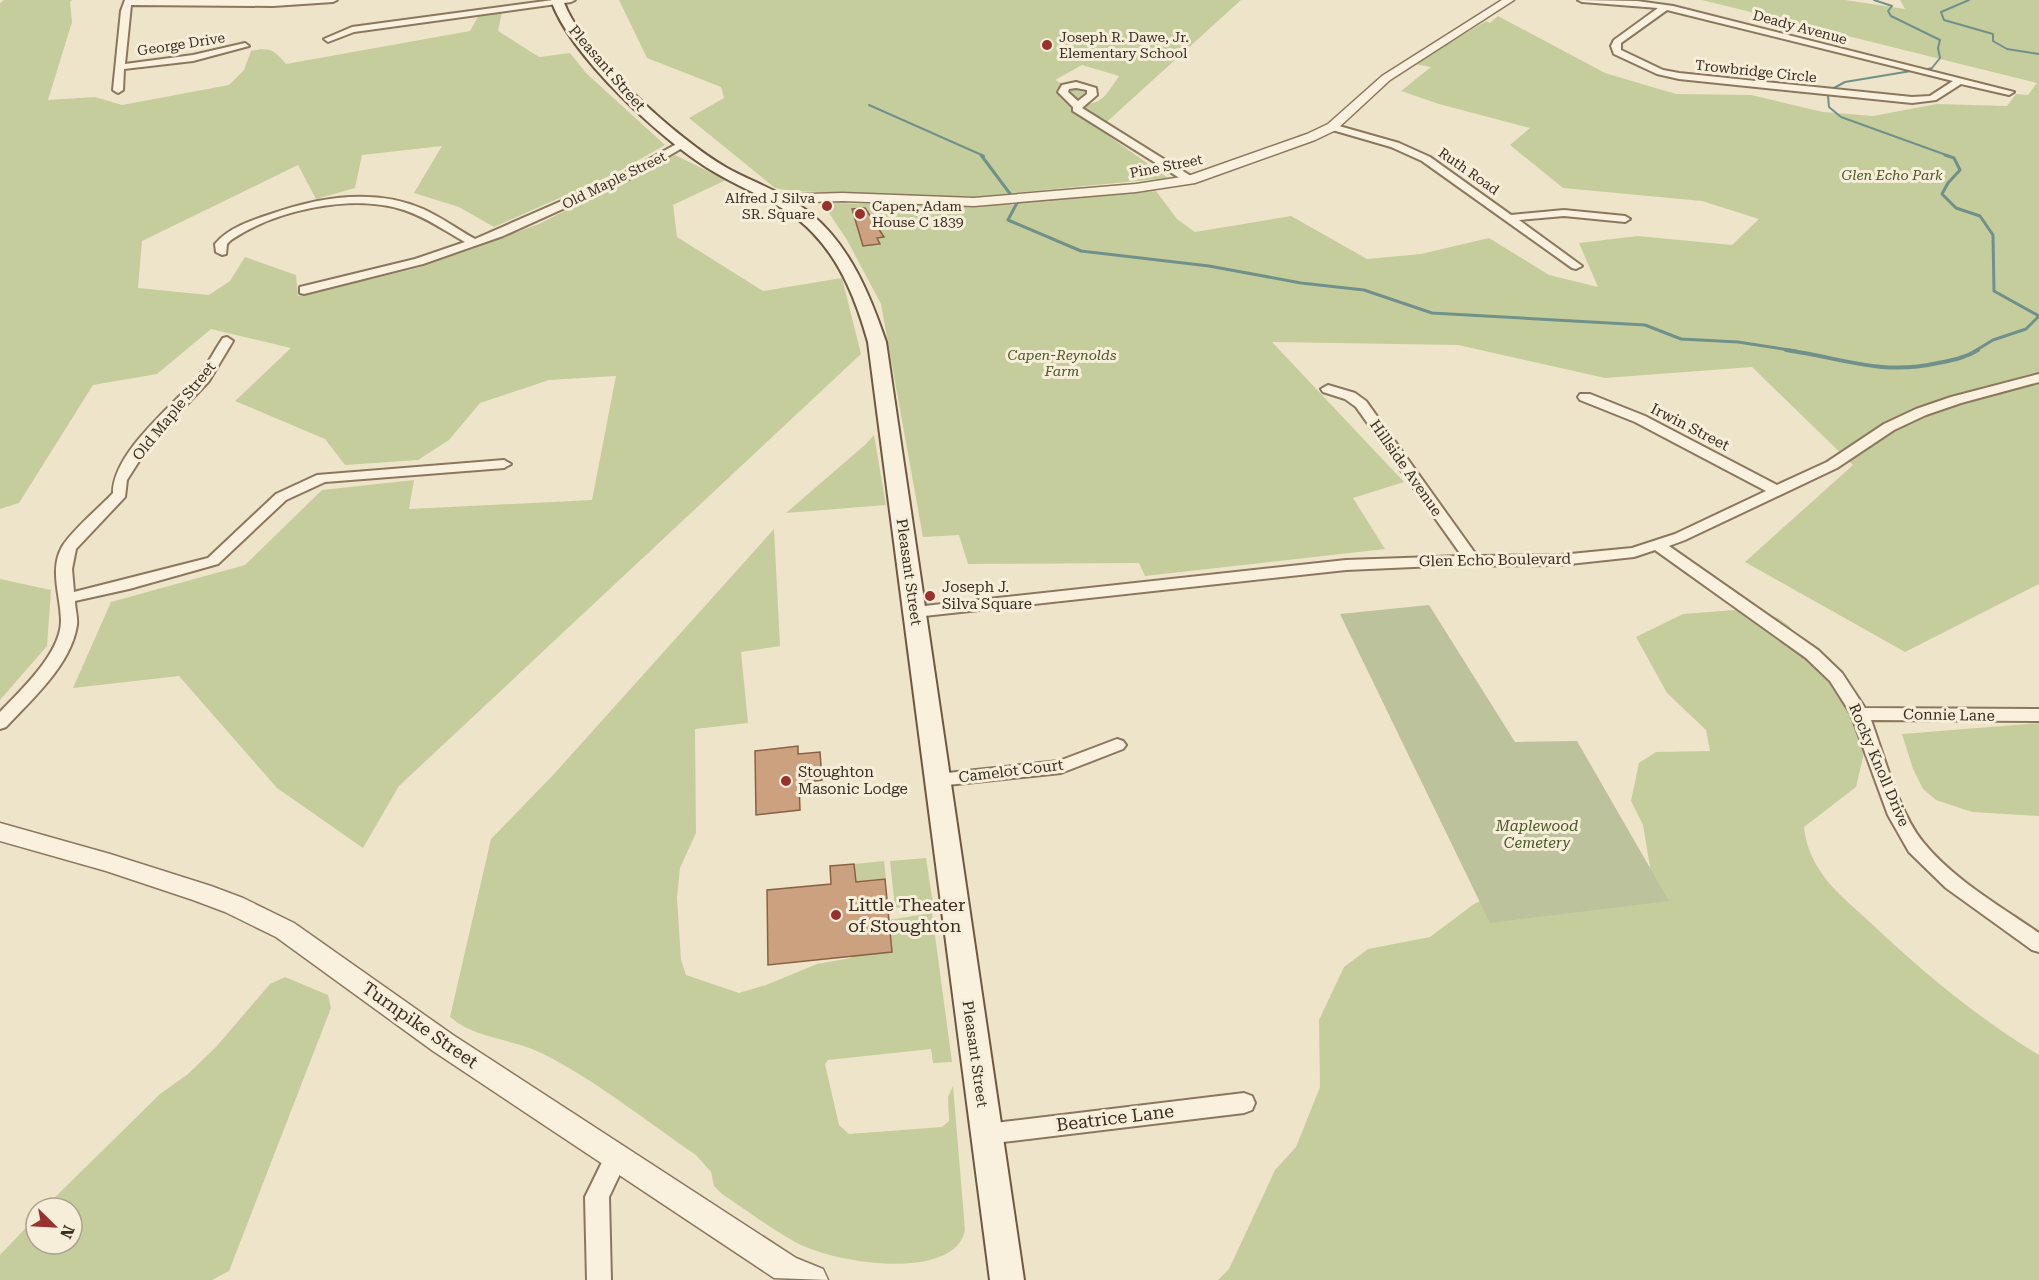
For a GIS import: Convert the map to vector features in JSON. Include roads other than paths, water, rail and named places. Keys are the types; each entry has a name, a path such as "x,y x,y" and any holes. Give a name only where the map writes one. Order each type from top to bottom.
{"main road":[{"name":"Pleasant Street","path":"562,0 570,27 625,93 711,165 778,199 804,216 826,238 844,261 868,312 878,342 953,904 1000,1239 1008,1280"}],"street":[{"path":"118,90 125,11 129,1 255,4 333,0"},
{"path":"328,39 352,30 562,0"},
{"name":"Pine Street","path":"778,199 832,197 984,202 1136,188 1190,180 1311,138 1332,127 1386,78 1509,0"},
{"name":"Deady Avenue","path":"1582,0 1665,7 2009,92"},
{"name":"Trowbridge Circle","path":"1665,7 1617,42 1615,46 1617,52 1660,72 1679,76 1912,100 1927,101 1941,97 1960,80"},
{"name":"George Drive","path":"120,67 193,58 245,46"},
{"path":"1078,107 1076,109 1099,125 1190,180"},
{"name":"Ruth Road","path":"1332,127 1395,145 1426,159 1576,266"},
{"name":"Old Maple Street","path":"304,290 412,264 521,225 625,177 684,144"},
{"path":"804,216 812,206 832,197"},
{"path":"222,252 221,244 227,237 265,219 322,204 360,200 390,203 417,210 474,243"},
{"path":"1509,218 1545,213 1625,219"},
{"name":"Old Maple Street","path":"0,723 31,689 60,646 70,624 63,575 64,558 69,548 120,494 120,480 150,435 204,378 227,341"},
{"name":"Glen Echo Boulevard","path":"915,612 1324,567 1582,559 1634,552 1659,546 1778,491 1842,459 1890,427 1921,412 1956,400 2039,378"},
{"name":"Hillside Avenue","path":"1328,389 1350,396 1361,404 1473,561"},
{"name":"Irwin Street","path":"1585,397 1640,419 1778,491"},
{"path":"68,598 123,586 213,561 224,554 281,497 322,478 504,464"},
{"name":"Rocky Knoll Drive","path":"1659,546 1812,654 1836,677 1860,714 1897,815 1916,847 1953,883 2039,944"},
{"name":"Connie Lane","path":"1860,714 2039,715"},
{"name":"Camelot Court","path":"938,780 1061,766 1117,745"},
{"name":"Turnpike Street","path":"0,832 158,878 230,903 259,916 302,941 443,1043 616,1157 786,1268 812,1280"},
{"name":"Beatrice Lane","path":"987,1134 1244,1103"},
{"path":"599,1280 597,1197 616,1157"}],"waterway":[{"path":"1874,0 1892,6 1888,11 1891,16 1940,40 1938,48 1940,58 1932,68 1924,70"},
{"path":"1969,0 1941,12 1944,20 1993,34 1993,41 2007,49 2039,54"},
{"path":"1832,89 1845,82 1911,71"},
{"path":"1828,96 1829,107 1841,117 1949,156"},
{"path":"869,105 984,156"},
{"path":"981,155 1011,195"},
{"path":"1945,155 1954,158 1960,170 1942,194 1956,208 1980,216 1993,235 1994,291 2039,316 2026,329 1993,340 1975,351"},
{"path":"1017,203 1008,220 1081,251 1209,266 1301,283 1364,290 1432,313 1645,325 1681,339 1738,342 1796,351"},
{"path":"1786,350 1879,367 1898,368 1949,361 1978,350"}],"place":[{"name":"Joseph R. Dawe, Jr. Elementary School","path":"1047,45"},
{"name":"Alfred J Silva SR. Square","path":"827,206"},
{"name":"Capen, Adam House C 1839","path":"860,214"},
{"name":"Joseph J. Silva Square","path":"930,596"},
{"name":"Stoughton Masonic Lodge","path":"786,781"},
{"name":"Little Theater of Stoughton","path":"836,915"}],"park label":[{"name":"Glen Echo Park","path":"1892,175"},
{"name":"Capen-Reynolds Farm","path":"1062,364"},
{"name":"Maplewood Cemetery","path":"1537,834"}]}
